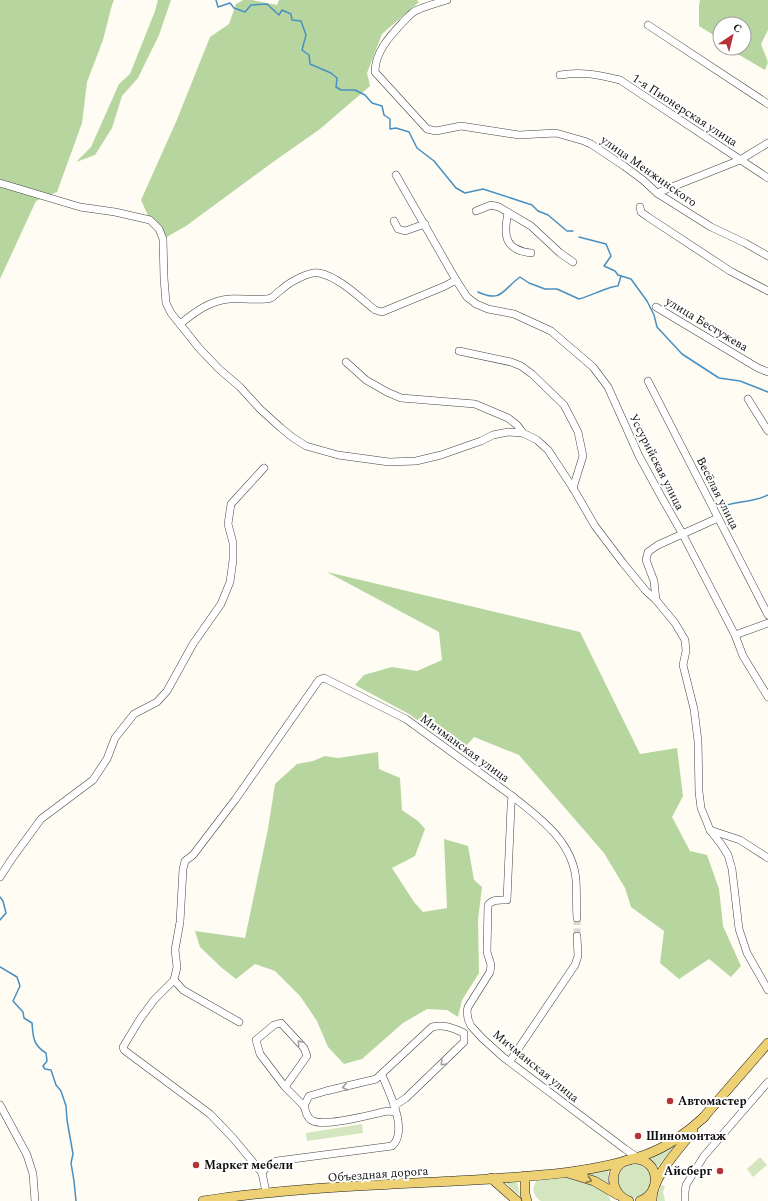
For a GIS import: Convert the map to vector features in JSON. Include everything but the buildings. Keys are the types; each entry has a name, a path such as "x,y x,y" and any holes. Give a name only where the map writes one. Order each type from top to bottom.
{"main road":[{"path":"640,1201 648,1197 654,1190 666,1167 705,1116 768,1043"},
{"path":"555,1173 607,1166 627,1160 641,1160 673,1141 705,1116"},
{"path":"624,1200 618,1194 614,1186 614,1177 620,1165 627,1160"},
{"path":"641,1160 649,1166 656,1179 652,1201"},
{"path":"555,1173 569,1173 582,1177 605,1186 624,1200"},
{"name":"Объездная дорога","path":"203,1201 266,1192 555,1173"},
{"path":"525,1176 525,1194 527,1201"},
{"path":"491,1178 517,1201"}],"street":[{"name":"улица Менжинского","path":"447,0 416,10 408,17 388,38 378,55 375,64 376,72 427,129 436,131 461,126 519,135 556,132 577,138 591,144 643,180 657,193 711,227 768,256"},
{"path":"648,25 768,104"},
{"name":"1-я Пионерская улица","path":"560,75 572,73 594,74 620,80 768,178"},
{"path":"657,193 740,160 768,143"},
{"path":"180,324 195,312 217,301 228,299 269,299 281,289 304,276 318,273 330,276 379,312 438,289 456,280 396,175"},
{"path":"0,183 80,208 115,212 150,220 159,229 164,239 164,278 166,303 171,313 209,358 240,387 260,409 280,428 306,446 338,455 389,462 416,461 441,455 481,441 493,435 508,432 523,433 537,440 548,450 573,488 595,526 646,591 656,600 675,623 685,640 686,651 683,665 694,709 698,741 699,792 701,808 710,830 728,855 732,869 739,930 747,953 768,990"},
{"path":"476,211 491,205 499,207 531,226 560,253 573,262"},
{"path":"640,207 641,212 648,217 730,271 768,291"},
{"path":"508,213 504,228 507,240 513,247 522,252 531,253"},
{"path":"394,221 398,230 405,231 425,224"},
{"name":"Уссурийская улица","path":"456,280 468,297 476,304 488,309 514,314 551,331 593,367 608,387 639,456 682,533 735,635 743,656 768,697"},
{"name":"улица Бестужева","path":"656,306 758,368 768,372"},
{"path":"460,351 511,362 521,366 532,374 564,405 571,415 578,432 583,456 573,488"},
{"path":"346,362 366,380 401,398 475,404 508,418 517,425 523,433"},
{"name":"Весёлая улица","path":"648,381 768,615"},
{"path":"748,399 768,431"},
{"path":"0,877 41,819 93,780 107,759 115,738 134,714 157,702 167,691 194,644 222,604 230,582 233,560 233,543 228,524 231,504 264,468"},
{"path":"656,600 655,586 646,560 648,552 658,545 682,533 718,518"},
{"path":"735,635 768,623"},
{"name":"Мичманская улица","path":"174,980 177,967 175,950 180,922 183,869 185,861 193,855 320,680 324,678 406,719 512,796 507,900 496,900 488,905 487,952 491,965 490,972 467,1011 468,1019 471,1026 482,1038 510,1061 618,1145 641,1160"},
{"path":"512,796 539,817 556,834 569,855 576,880 577,918"},
{"path":"710,830 740,840 768,858"},
{"path":"510,1061 575,965 578,956 577,936"},
{"path":"239,1022 183,990 174,980 154,1000 122,1047 210,1114 233,1138 262,1173 266,1192"},
{"path":"285,1087 307,1056 304,1048 281,1023 274,1025 256,1040 260,1054 285,1087 304,1106 308,1118 314,1122 324,1123 395,1109 464,1042 464,1033 441,1025 432,1028 376,1079 310,1096 304,1106"},
{"path":"262,1173 268,1166 277,1161 392,1146 400,1131 395,1109 382,1075"},
{"path":"685,1201 684,1192 686,1185 704,1156 768,1082"},
{"path":"0,1105 27,1155 33,1174 35,1201"}],"green space":[{"path":"0,0 114,0 103,40 87,82 82,123 57,192 36,201 0,279"},
{"path":"158,0 171,0 159,35 138,78 122,96 112,128 95,155 76,162 91,147 119,84 130,74"},
{"path":"243,0 252,0 277,5 279,0 417,0 419,2 382,34 367,73 370,86 320,129 186,226 163,239 150,220 141,200 176,122 210,37 229,24 236,4"},
{"path":"700,0 768,0 768,30 761,44 768,62 765,70 741,56 752,56 752,16 712,16 712,34 699,26"},
{"path":"327,572 580,632 640,754 677,748 683,796 672,817 690,851 707,855 719,889 723,926 741,966 731,977 709,959 679,979 660,963 664,931 631,907 625,888 604,853 519,755 474,737 461,752 409,714 355,685 364,675 392,667 417,671 442,660 439,632"},
{"path":"378,752 379,769 400,778 402,810 418,821 425,829 415,856 392,868 414,902 423,912 447,908 444,839 468,846 474,880 482,887 478,920 479,973 462,1000 458,1017 447,1010 427,1009 403,1023 362,1059 344,1064 328,1047 317,1021 300,996 275,971 255,964 236,979 200,947 195,931 245,938 268,829 275,784 297,764 313,761 325,756 338,758"},
{"path":"362,1124 363,1133 307,1141 306,1133"},
{"path":"676,1144 658,1167 650,1159"},
{"path":"760,1157 767,1165 753,1177 747,1169"},
{"path":"631,1164 637,1164 641,1165 648,1171 651,1181 650,1188 644,1195 637,1198 631,1198 627,1197 620,1191 617,1184 617,1178 618,1174 624,1167"},
{"path":"610,1168 608,1172 608,1185 582,1173"},
{"path":"569,1176 587,1181 599,1187 608,1195 611,1201 541,1201 534,1194 534,1185 538,1179"},
{"path":"516,1178 520,1195 501,1179"},
{"path":"661,1185 665,1186 663,1192 665,1201 657,1201 658,1195"}],"waterway":[{"path":"216,0 218,7 230,3 234,8 245,12 251,5 267,4 279,15 282,10 291,14 292,20 301,21 306,35 302,50 309,55 310,64 331,73 337,78 336,87 341,90 355,90 365,95 372,103 382,106 384,115 390,119 390,129 396,128 409,132 417,148 434,161 456,188 465,193 483,189 532,205 538,211 548,215 567,231 573,231"},
{"path":"579,237 606,244 611,256 604,266 615,271 618,275 631,279 647,301 654,315 657,327 682,354 719,378 740,381 768,392"},
{"path":"478,292 486,295 497,296 520,277 529,283 545,289 557,289 579,299 611,287 618,286 621,276"},
{"path":"724,506 757,499 768,495"},
{"path":"0,897 3,901 6,913 0,920"},
{"path":"0,967 17,977 20,986 13,1001 23,1012 24,1018 32,1023 34,1040 38,1047 46,1053 47,1061 43,1066 45,1069 51,1070 66,1106 73,1154 71,1163 76,1201"}],"tunnel":[{"path":"577,918 577,936"}],"place":[{"name":"Автомастер","path":"670,1101"},
{"name":"Шиномонтаж","path":"638,1136"},
{"name":"Маркет мебели","path":"196,1165"},
{"name":"Айсберг","path":"720,1171"}]}
